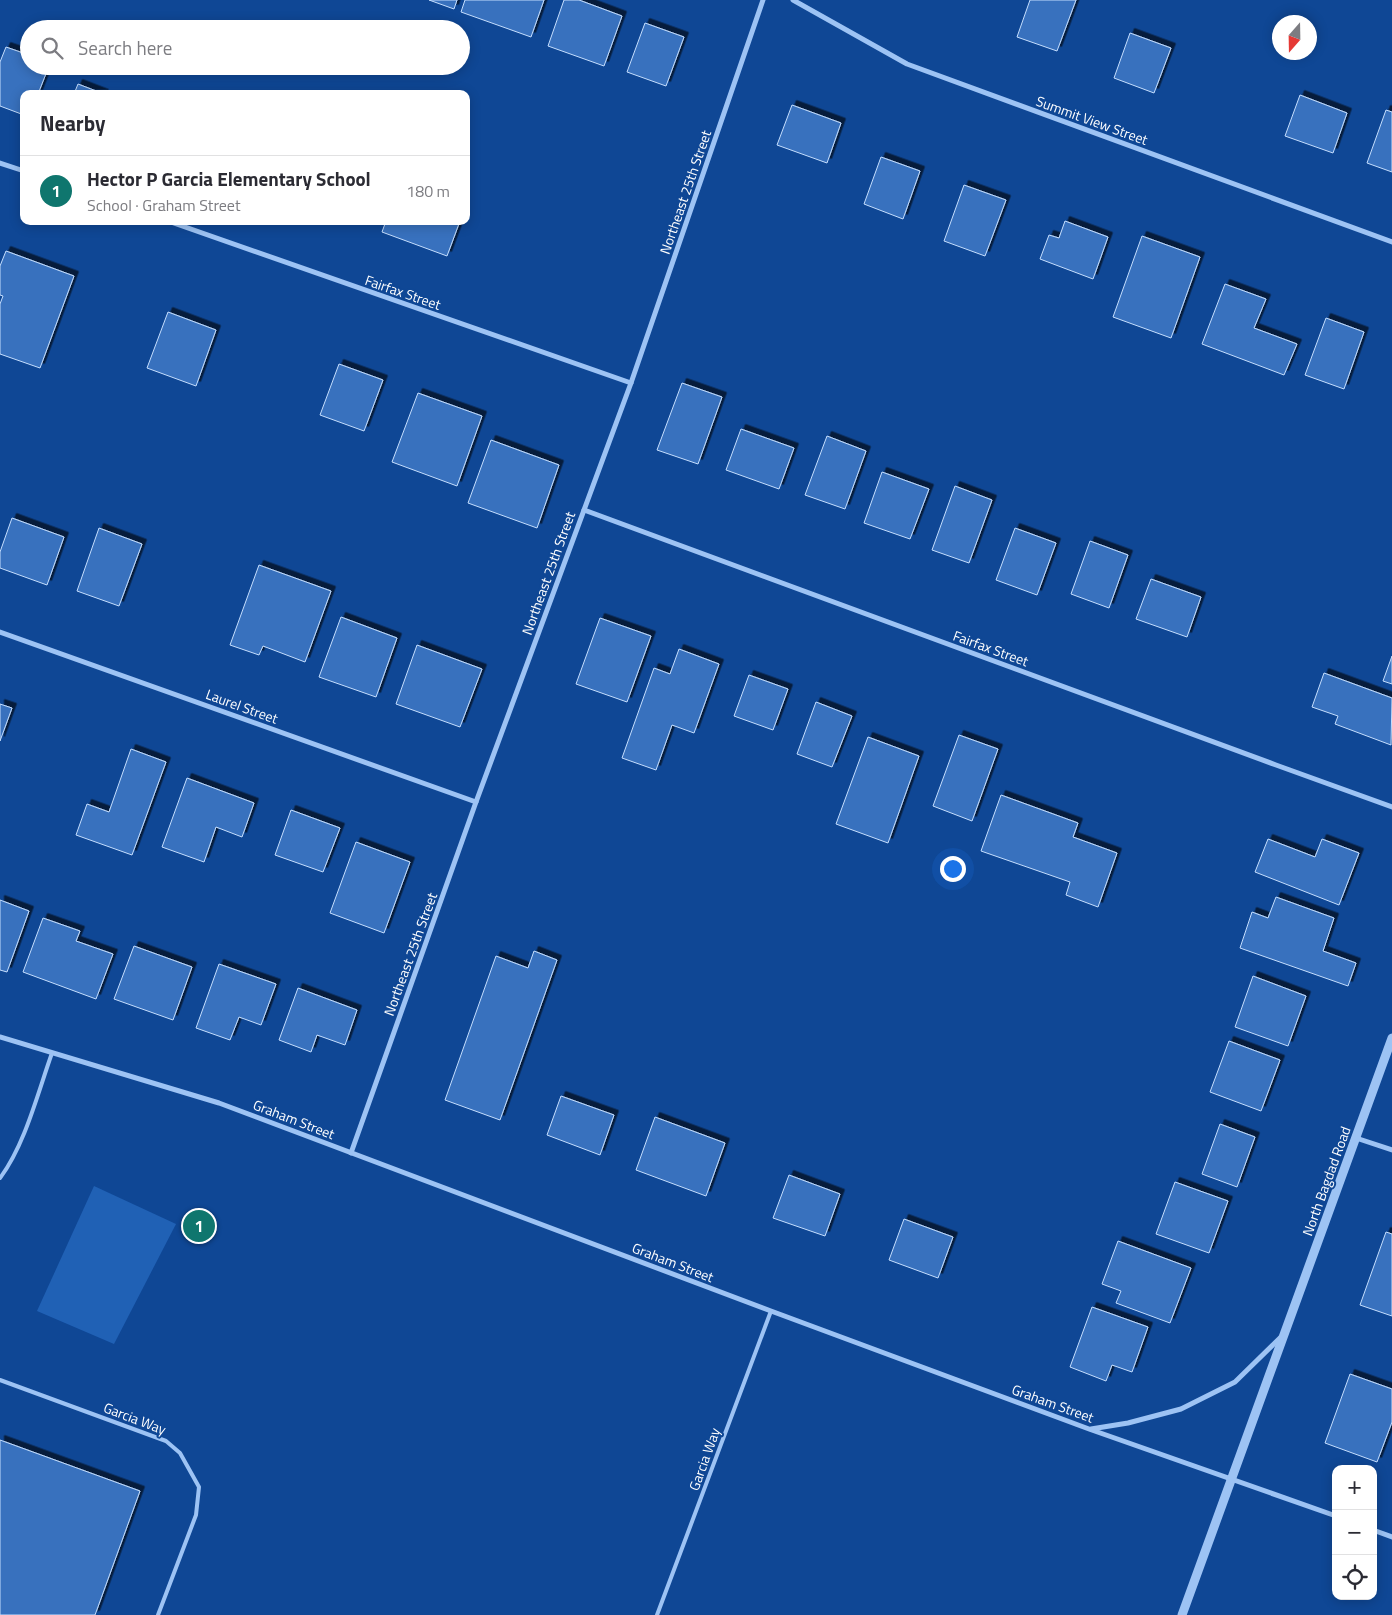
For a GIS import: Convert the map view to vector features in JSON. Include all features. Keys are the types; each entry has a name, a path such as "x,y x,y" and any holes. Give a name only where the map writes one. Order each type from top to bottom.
{"street":[{"name":"Northeast 25th Street","path":"351,1153 476,802 631,383 763,0"},
{"name":"Summit View Street","path":"793,0 908,64 1392,242"},
{"path":"0,162 20,170"},
{"name":"Fairfax Street","path":"179,225 631,383"},
{"name":"Fairfax Street","path":"584,510 1258,759 1392,806"},
{"name":"Laurel Street","path":"0,632 476,802"},
{"name":"Graham Street","path":"0,1037 219,1103 1089,1429 1332,1515"},
{"name":"North Bagdad Road","path":"1182,1615 1392,1038"},
{"path":"1356,1138 1392,1150"},
{"name":"North Bagdad Road","path":"1089,1429 1128,1423 1190,1405 1235,1382 1284,1334"},
{"path":"1377,1531 1392,1537"}],"lane":[{"path":"0,1178 9,1166 21,1141 52,1053"},
{"name":"Garcia Way","path":"657,1615 771,1311"},
{"name":"Garcia Way","path":"0,1380 166,1441 180,1453 199,1486 196,1515 158,1615"}],"shaded area":[{"path":"94,1186 176,1224 114,1344 37,1311"}],"building":[{"path":"429,0 457,0 454,9"},
{"path":"465,0 544,0 531,37 461,12"},
{"path":"564,0 579,0 622,16 604,66 548,46"},
{"path":"1030,0 1076,0 1057,51 1017,37"},
{"path":"645,23 684,37 666,86 627,72"},
{"path":"1130,33 1171,48 1154,93 1114,78"},
{"path":"6,47 20,52 20,75 45,75 40,90 20,90 20,114 0,106 0,62"},
{"path":"78,84 94,90 76,90"},
{"path":"1300,95 1347,113 1333,153 1285,136"},
{"path":"792,105 841,123 827,163 777,145"},
{"path":"1386,110 1392,112 1392,172 1367,163"},
{"path":"881,157 920,171 903,219 864,204"},
{"path":"964,185 1006,200 985,256 944,241"},
{"path":"1065,221 1108,237 1093,279 1040,259 1049,235 1059,238"},
{"path":"385,225 459,225 447,256 382,232"},
{"path":"1142,236 1200,257 1171,338 1113,317"},
{"path":"6,251 74,276 40,368 0,354 0,304 3,296 0,295 0,266"},
{"path":"1225,284 1266,299 1254,328 1297,344 1284,375 1202,344"},
{"path":"168,312 216,330 196,386 147,368"},
{"path":"1326,318 1364,332 1344,389 1305,375"},
{"path":"339,364 383,380 364,431 320,415"},
{"path":"682,383 722,397 698,464 657,450"},
{"path":"418,393 482,416 457,486 392,462"},
{"path":"741,429 794,448 779,489 726,470"},
{"path":"827,436 866,451 845,509 805,495"},
{"path":"491,440 559,465 537,528 468,503"},
{"path":"882,472 929,489 910,539 864,523"},
{"path":"955,486 992,500 969,563 932,550"},
{"path":"12,518 64,537 47,585 0,568 0,552"},
{"path":"99,528 142,544 119,606 77,591"},
{"path":"1015,528 1056,543 1037,595 996,580"},
{"path":"1090,541 1128,555 1109,608 1071,594"},
{"path":"259,565 331,591 305,662 263,646 259,655 230,645"},
{"path":"1151,579 1201,597 1187,637 1136,619"},
{"path":"341,617 397,638 376,697 319,677"},
{"path":"600,618 651,636 627,702 576,684"},
{"path":"417,645 482,669 460,727 396,704"},
{"path":"679,649 719,664 694,733 672,725 656,770 622,758 654,668 670,674"},
{"path":"1392,656 1392,684 1383,681"},
{"path":"1324,673 1392,698 1391,745 1335,724 1338,716 1312,707"},
{"path":"749,675 788,689 773,730 734,716"},
{"path":"816,702 852,716 832,767 797,754"},
{"path":"0,704 12,708 0,741"},
{"path":"959,735 998,749 972,821 933,806"},
{"path":"868,737 919,756 888,843 836,824"},
{"path":"131,749 166,762 132,855 76,835 87,804 109,812"},
{"path":"187,778 254,803 242,837 216,827 204,862 162,847"},
{"path":"1001,795 1078,823 1073,837 1117,853 1098,907 1066,895 1070,882 981,851"},
{"path":"291,810 340,828 323,872 275,855"},
{"path":"1268,839 1315,857 1322,839 1359,853 1339,905 1255,872"},
{"path":"356,842 410,862 384,933 330,913"},
{"path":"1276,897 1334,918 1323,951 1356,963 1348,986 1240,948 1252,912 1268,918"},
{"path":"0,900 29,911 7,972 0,970"},
{"path":"43,918 80,931 76,941 113,954 96,999 23,972"},
{"path":"134,946 192,967 173,1020 114,999"},
{"path":"534,951 557,960 500,1120 445,1100 496,956 528,968"},
{"path":"219,964 276,984 261,1025 239,1017 230,1040 196,1028"},
{"path":"1253,976 1306,996 1288,1046 1235,1027"},
{"path":"298,988 357,1010 345,1045 317,1035 311,1052 279,1040"},
{"path":"1229,1041 1280,1060 1261,1111 1210,1092"},
{"path":"561,1096 614,1115 600,1155 547,1135"},
{"path":"655,1117 725,1143 706,1196 636,1170"},
{"path":"1220,1124 1255,1137 1237,1187 1202,1174"},
{"path":"789,1175 840,1194 825,1236 773,1218"},
{"path":"1175,1182 1228,1201 1209,1253 1156,1234"},
{"path":"904,1219 953,1237 938,1278 889,1260"},
{"path":"1386,1232 1392,1234 1392,1316 1360,1305"},
{"path":"1118,1241 1191,1268 1170,1323 1116,1303 1121,1291 1102,1284"},
{"path":"1092,1307 1148,1327 1132,1372 1112,1365 1106,1381 1070,1367"},
{"path":"1350,1374 1392,1389 1392,1422 1377,1462 1325,1443"},
{"path":"0,1440 140,1491 95,1615 0,1615"}],"place":[{"name":"Hector P Garcia Elementary School","path":"199,1226"}]}
